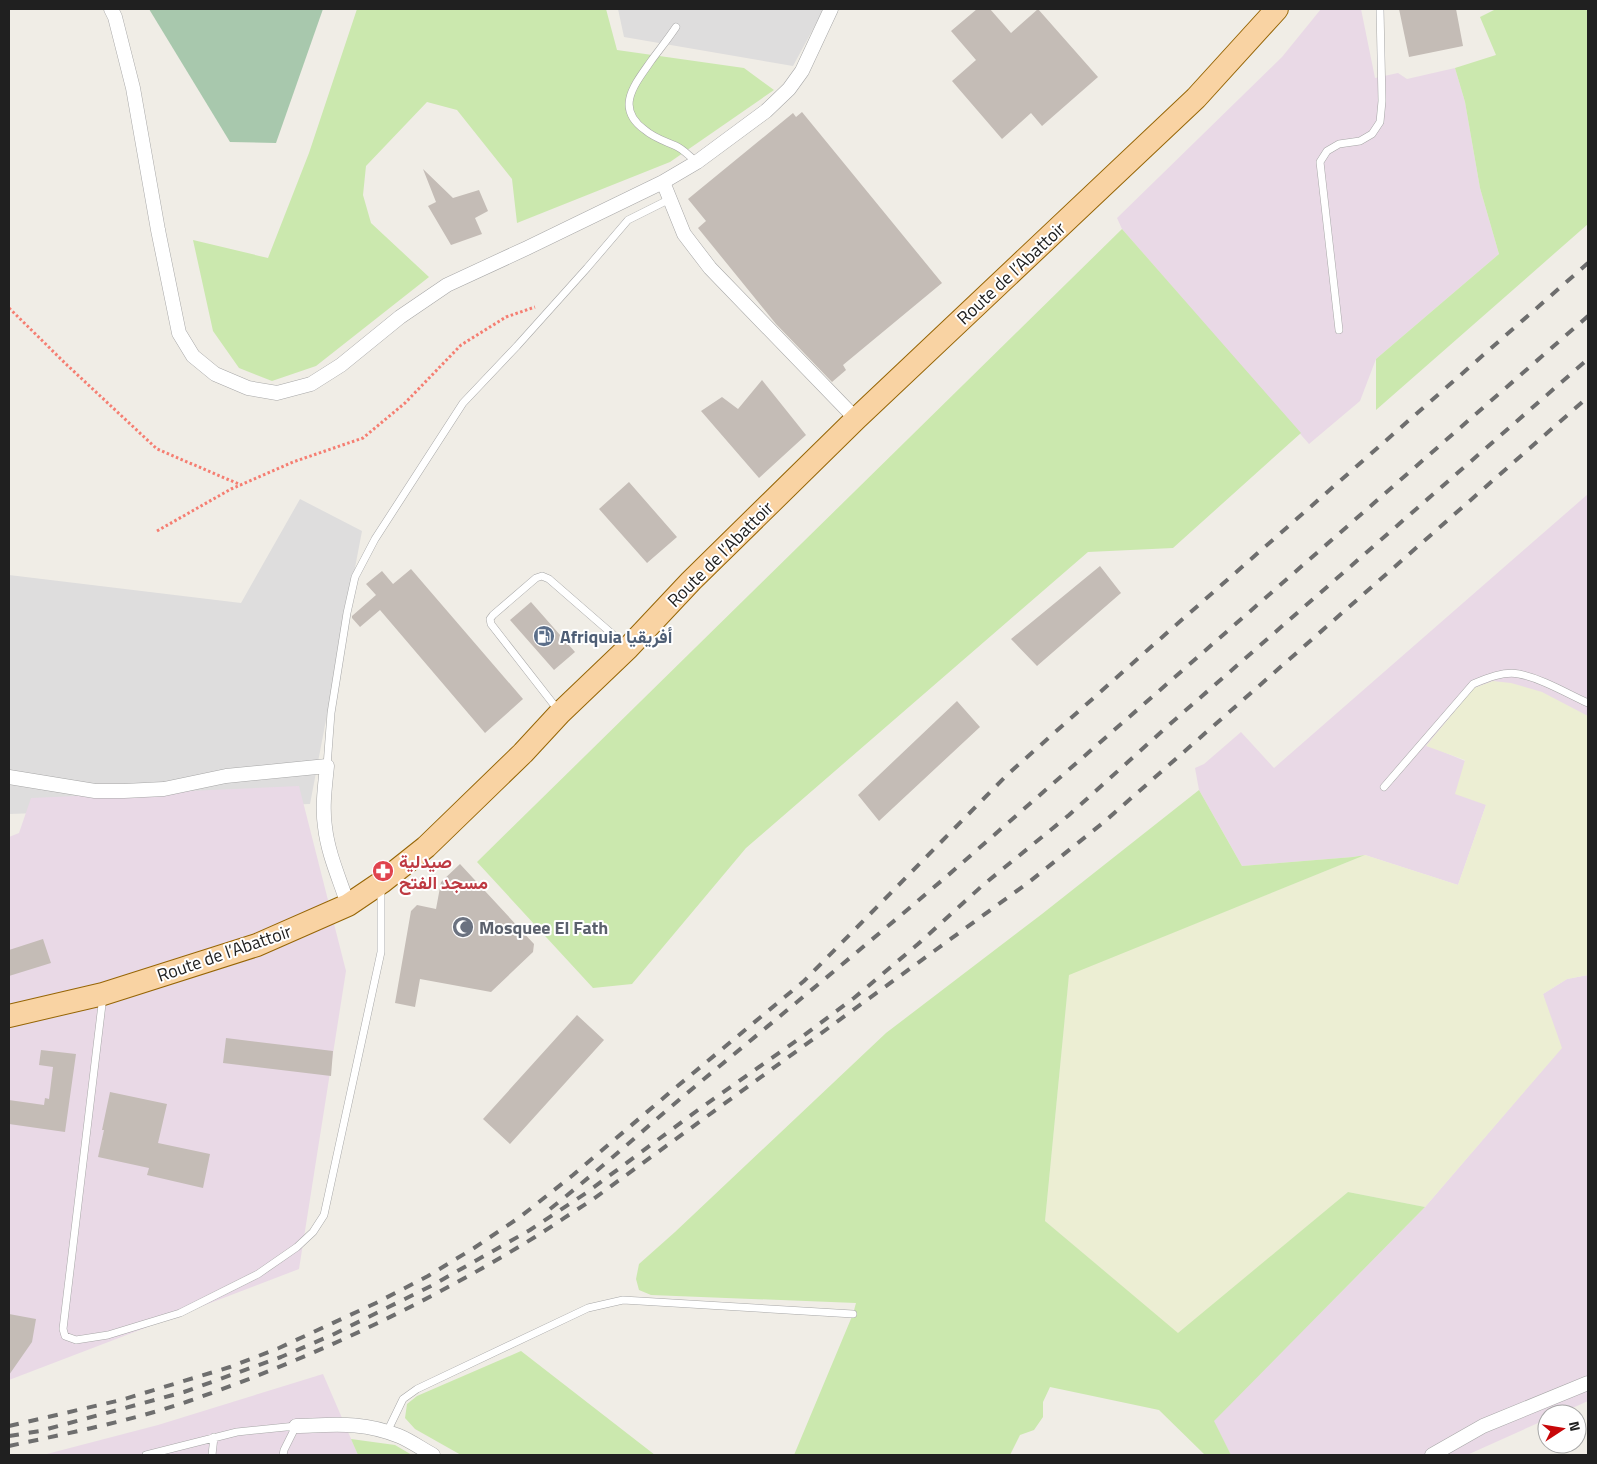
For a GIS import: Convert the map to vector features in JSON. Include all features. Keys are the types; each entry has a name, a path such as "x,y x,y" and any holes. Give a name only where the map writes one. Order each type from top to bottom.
{"main road":[{"name":"Route de l’Abattoir","path":"9,1016 103,994 257,945 348,905 382,882 426,847 523,753 560,713 628,648 691,581 856,419 1196,98 1277,9"}],"street":[{"path":"111,9 115,17 133,88 158,230 179,333 193,356 215,374 248,388 277,393 311,384 341,365 400,317 446,285 664,182 697,162 766,111 789,89 802,71 831,9"},
{"path":"664,182 684,234 710,268 856,419"},
{"path":"9,777 95,790 124,791 164,789 226,776 327,766 324,799 325,828 330,851 348,905"},
{"path":"1432,1455 1482,1426 1588,1383"},
{"path":"296,1426 352,1424 377,1429 400,1437 432,1455"}],"lane":[{"path":"1339,330 1320,162 1327,151 1339,144 1360,141 1372,134 1380,122 1382,101 1380,9"},
{"path":"676,27 633,86 629,107 634,120 644,130 661,140 678,146 697,162"},
{"path":"327,766 331,713 355,576 375,539 463,403 559,300 628,220 670,199"},
{"path":"560,713 491,624 490,619 493,615 536,578 542,576 549,579 628,648"},
{"path":"1384,787 1473,684 1486,678 1502,674 1518,674 1548,684 1588,703"},
{"path":"103,994 63,1329 65,1336 76,1340 108,1335 180,1313 258,1274 297,1247 313,1232 324,1215 381,952 382,882"},
{"path":"387,1432 403,1399 417,1388 588,1308 623,1300 853,1314"},
{"path":"146,1455 237,1432 296,1426"},
{"path":"283,1455 296,1426"},
{"path":"212,1455 214,1438"}],"path":[{"path":"157,531 242,485 293,462 363,438 405,403 461,344 506,317 559,300"},
{"path":"9,308 157,449 242,485"}],"shaded area":[{"path":"618,9 824,9 793,66 624,37"},
{"path":"1321,9 1361,9 1375,78 1398,73 1407,79 1455,68 1465,102 1480,188 1499,254 1376,359 1360,401 1309,444 1122,229 1117,218 1282,57"},
{"path":"1588,494 1588,716 1474,688 1427,745 1465,761 1486,805 1458,885 1365,855 1242,866 1199,790 1195,768 1204,764 1241,732 1274,768"},
{"path":"300,499 362,531 310,804 9,814 9,575 241,603"},
{"path":"299,786 346,971 299,1269 9,1380 9,837 19,833 31,798"},
{"path":"1588,975 1588,1401 1581,1404 1537,1404 1537,1424 1467,1455 1231,1455 1213,1421 1425,1207 1558,1052 1543,994 1567,979"},
{"path":"323,1374 358,1455 43,1455 158,1425"}],"green space":[{"path":"149,9 323,9 276,143 230,142"},
{"path":"357,9 606,9 617,50 744,68 774,90 670,162 517,223 512,179 457,110 427,102 366,166 363,195 371,223 429,277 316,366 272,381 239,368 213,331 193,240 268,258 309,153"},
{"path":"1496,9 1588,9 1588,224 1376,410 1376,359 1499,254 1480,188 1465,102 1455,68 1496,55 1480,17"},
{"path":"1122,229 1301,433 1173,548 1088,552 746,848 632,984 593,988 477,862"},
{"path":"1493,681 1511,683 1542,692 1588,716 1588,975 1567,979 1543,994 1562,1048 1425,1207 1348,1192 1178,1334 1045,1221 1069,974 1365,855 1458,885 1486,805 1455,794 1465,760 1426,746 1474,688"},
{"path":"1199,790 1242,866 1365,855 1069,975 1045,1221 1178,1333 1348,1192 1425,1207 1214,1421 1231,1455 1205,1455 1159,1410 1050,1387 1043,1402 1043,1417 1034,1430 1020,1435 1010,1455 794,1455 856,1303 651,1295 639,1290 636,1279 639,1264 886,1033 1042,914"},
{"path":"521,1351 655,1455 461,1455 415,1429 405,1418 407,1404 417,1396"},
{"path":"351,1439 395,1445 412,1455 358,1455"}],"building":[{"path":"977,9 990,9 1011,33 1038,9 1098,77 1042,126 1031,113 1002,139 952,81 976,60 951,31"},
{"path":"1399,9 1456,9 1463,46 1409,57"},
{"path":"802,112 942,283 843,365 846,370 832,382 776,324 698,228 706,221 688,199 793,113 796,117"},
{"path":"423,169 453,198 479,190 488,211 475,218 482,234 451,245 428,206 436,202"},
{"path":"762,380 806,435 759,478 701,411 722,397 738,409"},
{"path":"629,482 677,537 647,563 599,509"},
{"path":"1100,566 1121,593 1037,666 1011,639"},
{"path":"411,569 523,699 485,733 380,610 360,627 352,618 376,595 366,584 382,571 393,584"},
{"path":"531,602 575,652 554,670 510,620"},
{"path":"957,701 980,727 879,821 858,795"},
{"name":"Mosquee El Fath","path":"460,864 534,944 533,952 491,992 420,979 415,1007 395,1003 411,911 417,905 436,909 441,882"},
{"path":"43,939 51,963 9,976 9,950"},
{"path":"577,1015 604,1040 510,1144 483,1119"},
{"path":"226,1038 333,1051 331,1076 223,1063"},
{"path":"41,1050 76,1054 65,1132 9,1124 9,1100 44,1105 45,1098 49,1099 53,1067 39,1065"},
{"path":"110,1092 167,1104 158,1143 210,1154 203,1188 147,1175 149,1168 98,1157"},
{"path":"9,1314 36,1319 32,1342 9,1375"}],"railway":[{"path":"9,1426 121,1400 230,1367 279,1348 376,1303 428,1276 520,1217 573,1175 804,981 1008,774 1588,263"},
{"path":"550,1209 946,877 1588,316"},
{"path":"9,1436 40,1431 184,1392 281,1357 332,1335 431,1286 530,1230 586,1193 854,998 918,944 983,885 1069,815 1170,724 1588,359"},
{"path":"9,1446 145,1415 234,1385 279,1367 367,1328 452,1285 494,1262 592,1200 1029,882 1104,822 1588,397"}],"place":[{"name":"Afriquia أفريقيا","path":"544,636"},
{"name":"صيدلية مسجد الفتح","path":"383,871"},
{"name":"Mosquee El Fath","path":"463,927"}]}
